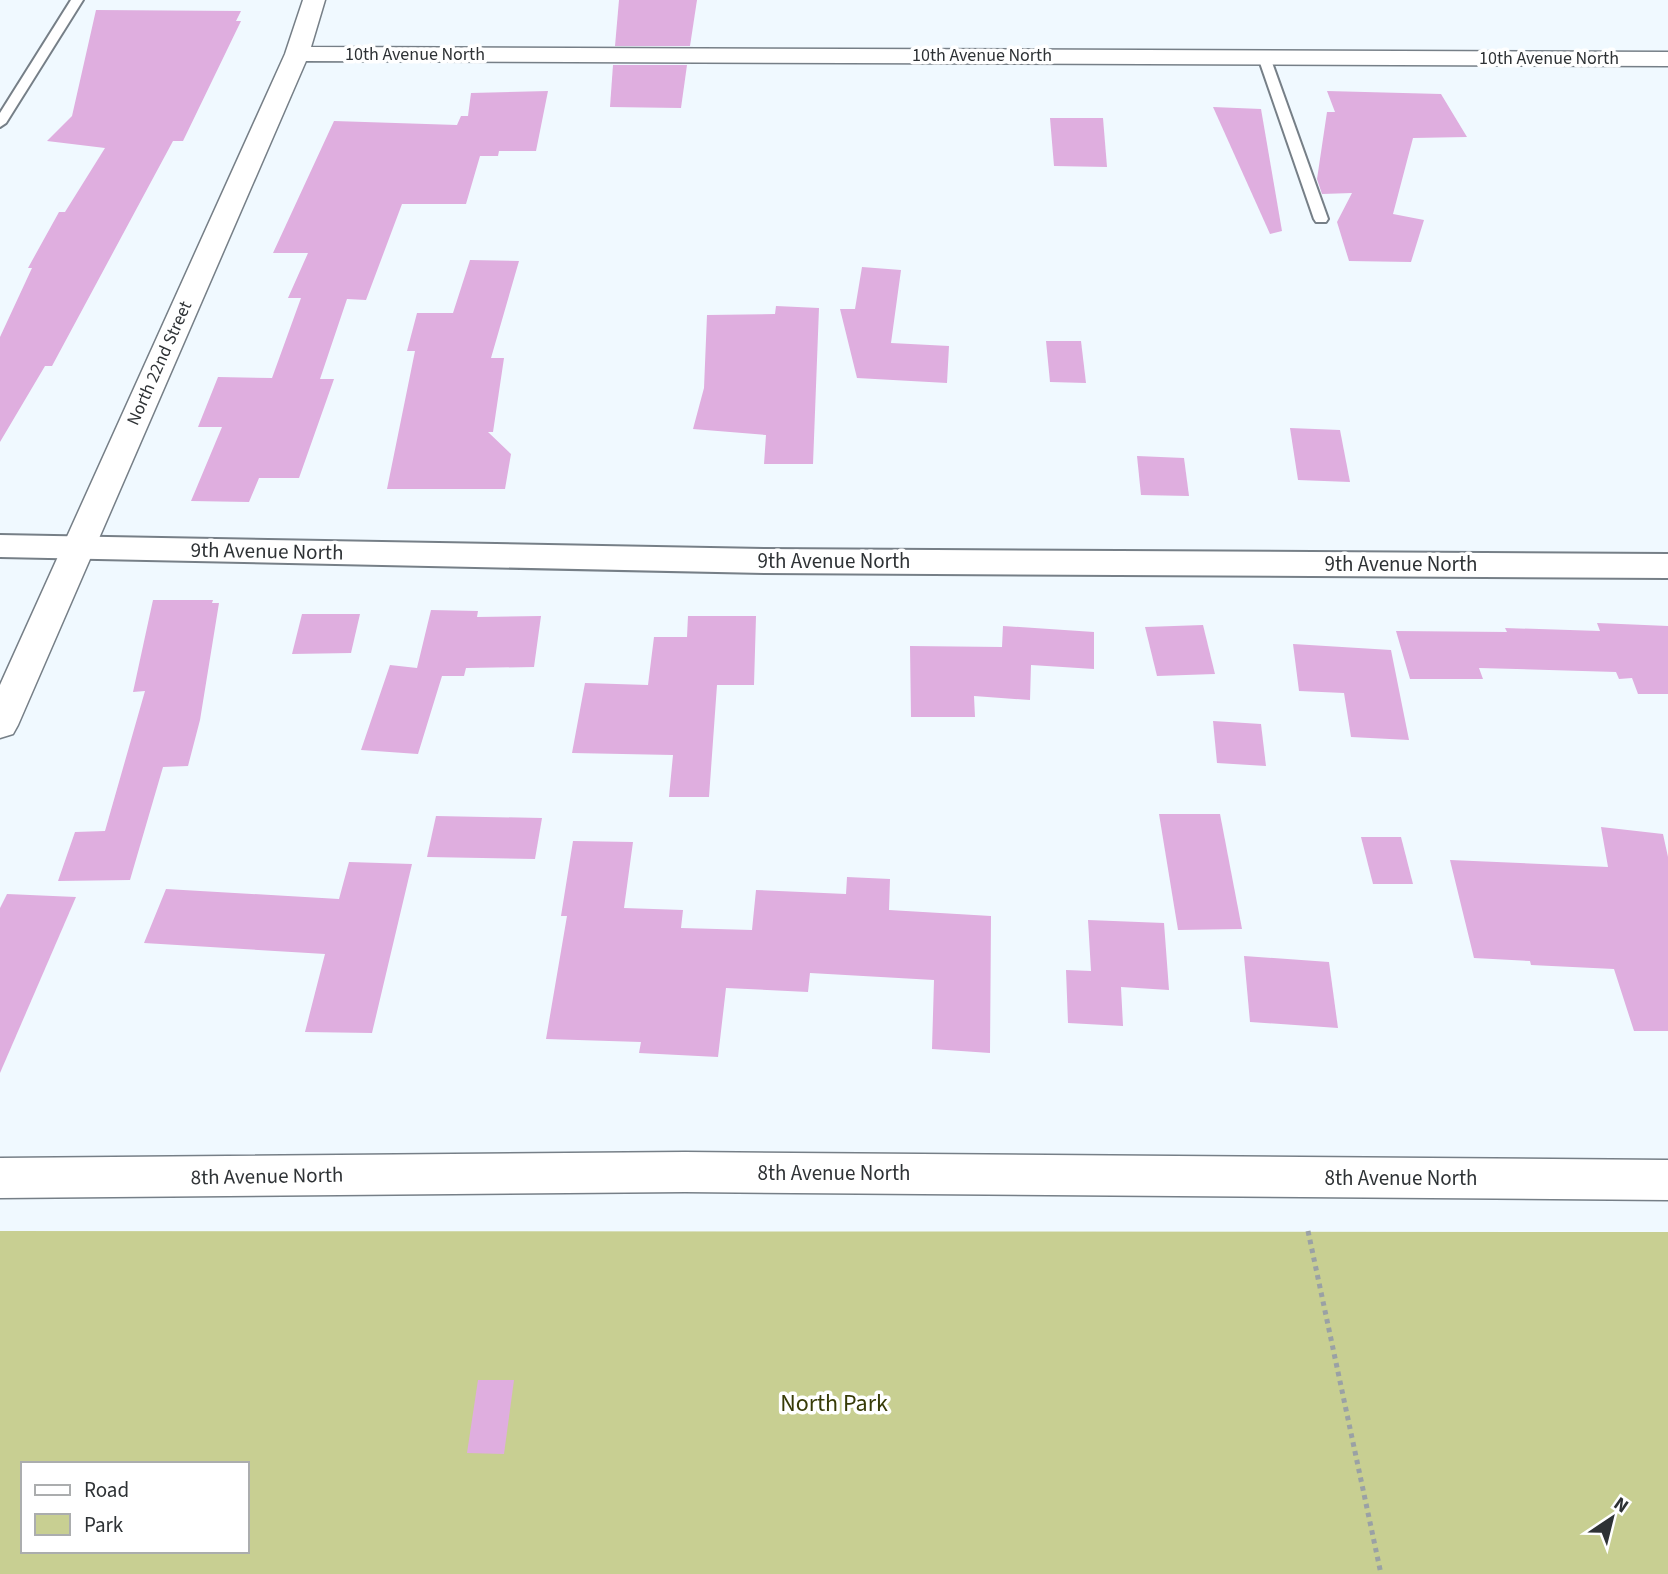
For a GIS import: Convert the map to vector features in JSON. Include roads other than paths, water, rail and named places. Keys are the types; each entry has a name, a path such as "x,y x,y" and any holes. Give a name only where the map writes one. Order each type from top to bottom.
{"street":[{"name":"North 22nd Street","path":"0,725 76,547 297,54 314,0"},
{"name":"10th Avenue North","path":"297,54 1668,59"},
{"name":"9th Avenue North","path":"0,546 765,561 1668,566"},
{"name":"8th Avenue North","path":"0,1178 685,1172 1668,1180"}],"lane":[{"path":"0,122 77,0"},
{"path":"1264,57 1321,219"}],"park label":[{"name":"North Park","path":"834,1403"}]}
